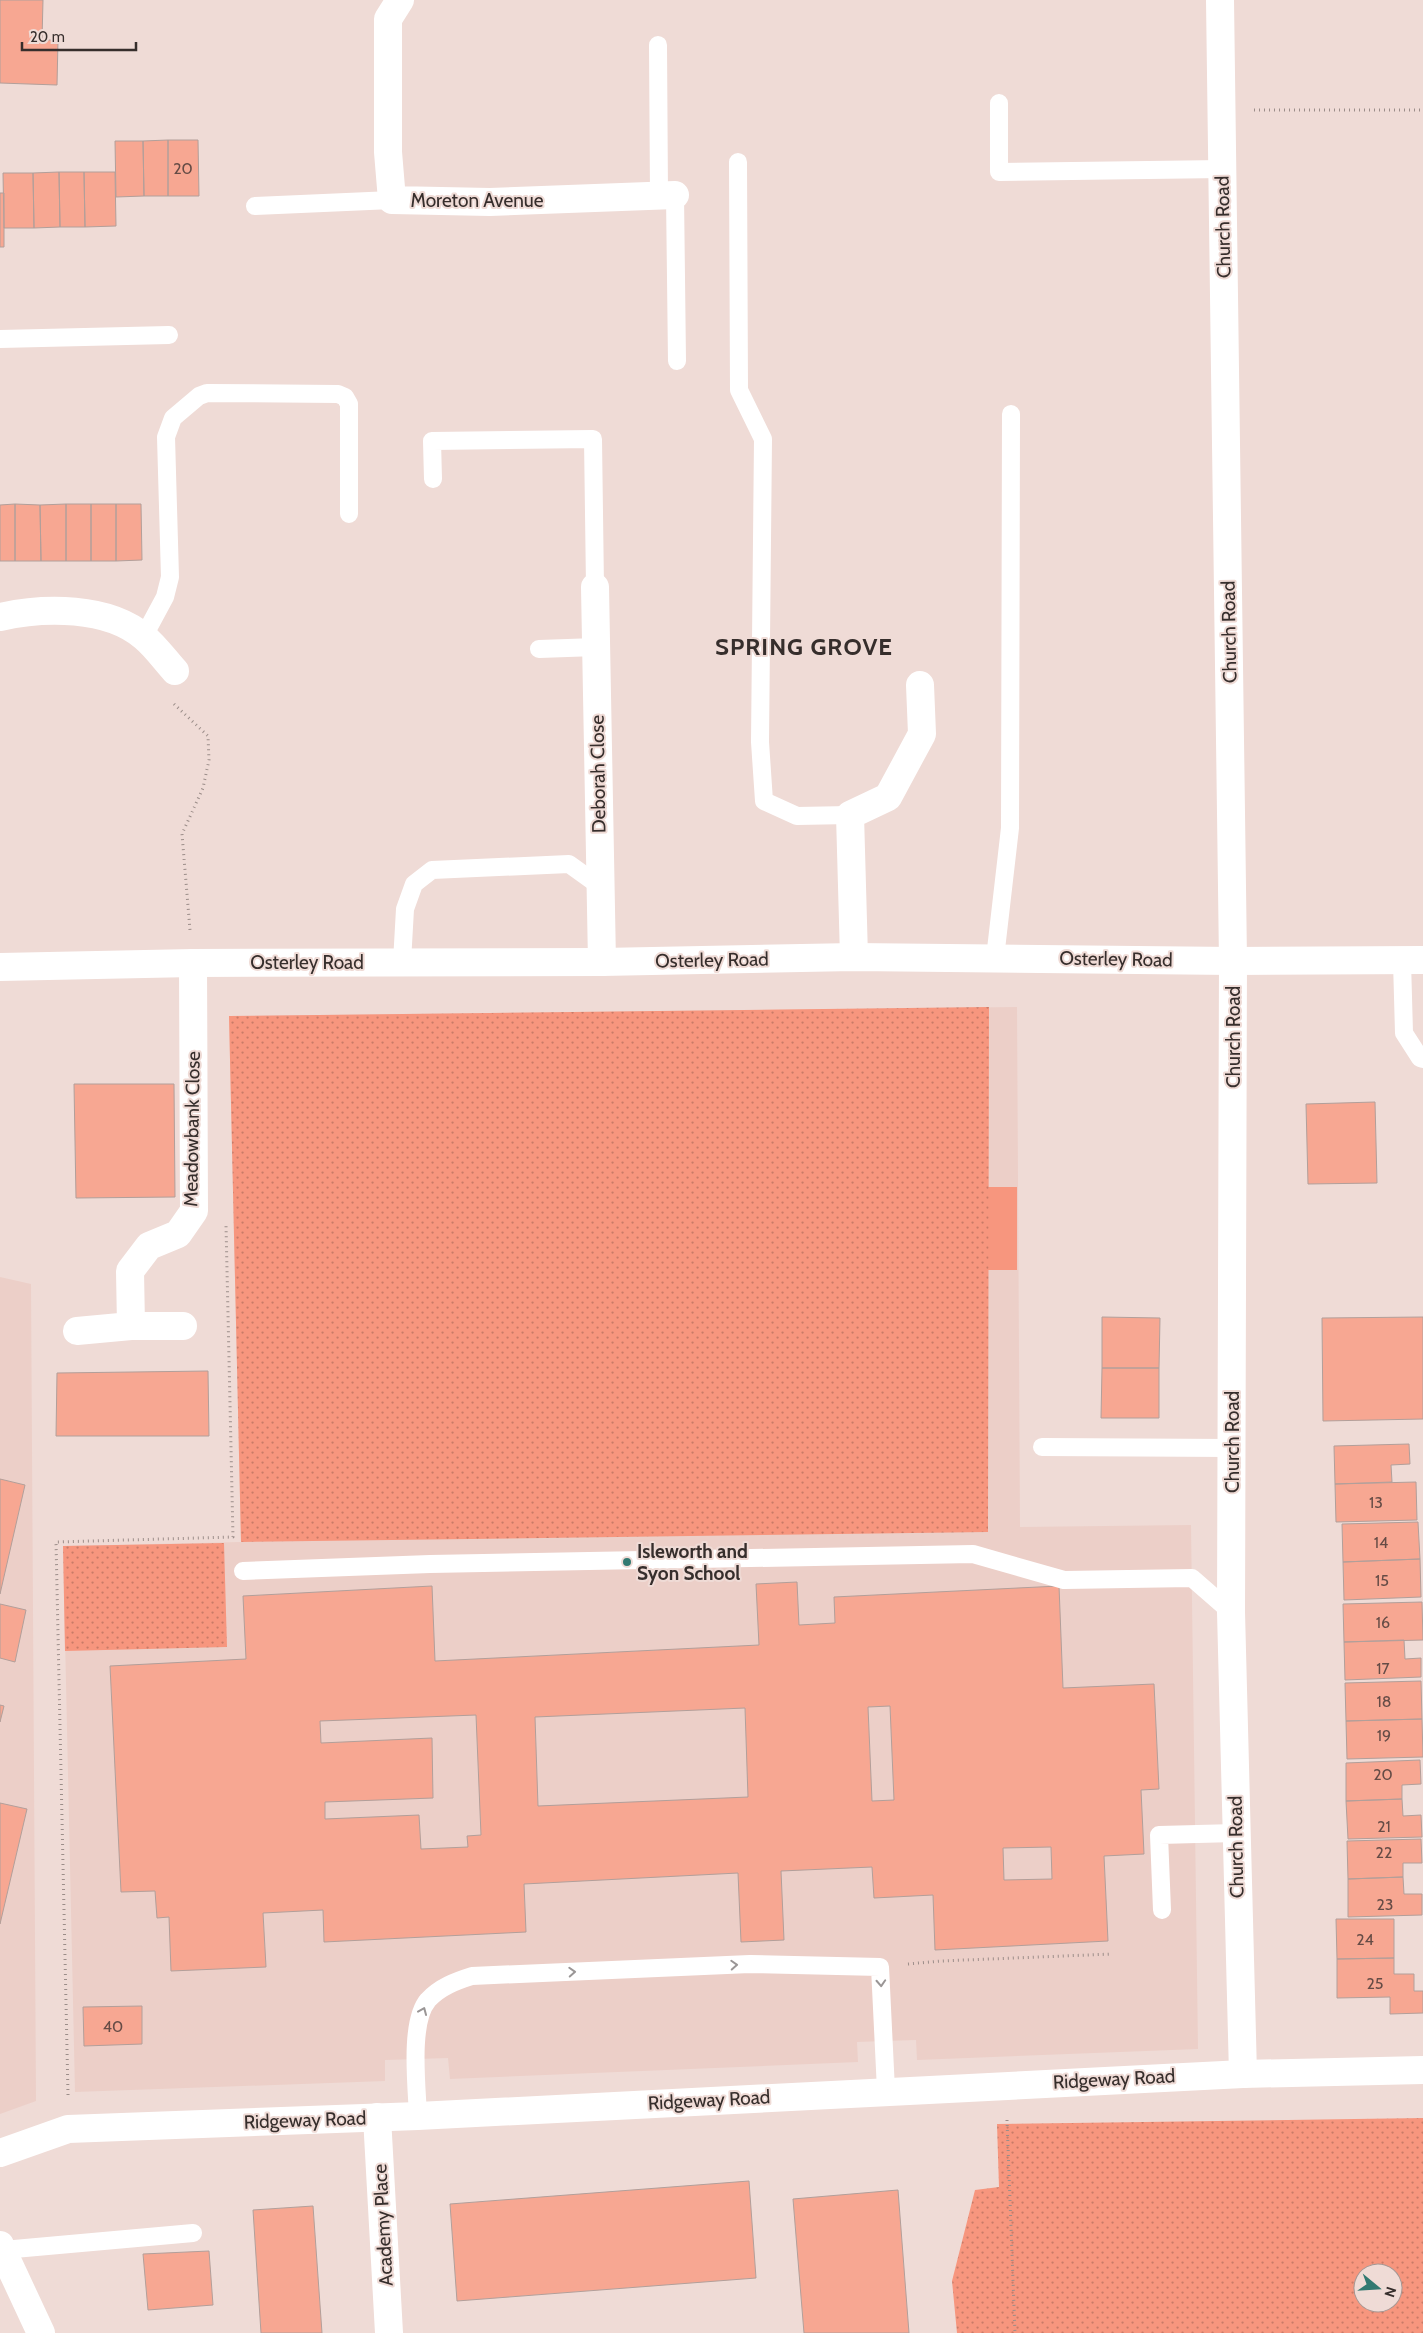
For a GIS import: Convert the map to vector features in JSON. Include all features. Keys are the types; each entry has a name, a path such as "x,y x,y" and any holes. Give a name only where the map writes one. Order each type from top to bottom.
{"street":[{"name":"Moreton Avenue","path":"400,0 388,19 388,152 392,200 490,202 667,195"},
{"name":"Church Road","path":"1220,0 1234,960 1231,1612 1243,2074"},
{"name":"Deborah Close","path":"595,586 602,962"},
{"path":"0,617 69,610 112,618 144,636 175,671"},
{"path":"854,957 850,815 888,796 922,734 920,685"},
{"name":"Osterley Road","path":"0,967 193,963 602,962 854,957 1412,960"},
{"name":"Meadowbank Close","path":"131,1326 130,1271 149,1246 178,1234 194,1211 193,963"},
{"path":"77,1331 131,1326 183,1326"},
{"name":"Ridgeway Road","path":"0,2153 68,2129 418,2116 1007,2084 1243,2074 1423,2070"},
{"name":"Academy Place","path":"377,2117 389,2333"},
{"path":"2,2247 41,2333"}],"lane":[{"path":"658,45 678,361"},
{"path":"998,104 999,172 1223,169"},
{"path":"738,162 739,390 763,439 760,742 764,801 797,816 850,815"},
{"path":"255,206 392,200"},
{"path":"0,339 169,335"},
{"path":"144,636 166,597 170,577 166,437 173,418 199,396 207,394 328,394 346,397 349,404 349,514"},
{"path":"995,958 1010,828 1011,414"},
{"path":"433,479 432,441 593,439 595,586"},
{"path":"539,649 596,647"},
{"path":"402,962 405,909 414,884 432,870 569,864 600,887"},
{"path":"1412,960 1404,1033 1423,1059"},
{"path":"1042,1447 1232,1448"},
{"path":"243,1571 440,1564 973,1554 1064,1580 1192,1578 1231,1612"},
{"path":"1162,1910 1159,1836 1236,1833"},
{"path":"418,2116 416,2059 419,2020 427,2001 450,1983 472,1976 750,1964 880,1967 886,2090"},
{"path":"2,2247 193,2233"}],"path":[{"path":"1222,110 1423,110"},
{"path":"175,671 188,690 171,702 208,736 209,760 203,788 182,834 193,963"},
{"path":"68,2129 56,1542 233,1538 226,1222"},
{"path":"880,1967 941,1961 1112,1954"},
{"path":"1007,2084 1008,2187 1015,2333"}],"shaded area":[{"path":"989,1007 988,1532 241,1542 229,1016"},
{"name":"Isleworth and Syon School","path":"1017,1007 1020,1527 1191,1525 1198,2049 917,2060 916,2040 857,2042 858,2062 450,2079 448,2058 385,2060 385,2081 75,2092 63,1546 241,1542 229,1016"},
{"path":"967,1187 1017,1187 1017,1270 967,1270"},
{"path":"0,1277 31,1284 36,2101 0,2114"},
{"path":"224,1543 227,1647 65,1651 63,1546"},
{"path":"1423,2118 1423,2333 957,2333 952,2281 975,2190 999,2187 997,2124"}],"building":[{"path":"0,0 43,0 42,40 58,40 57,85 0,83"},
{"path":"168,140 198,140 199,196 168,196"},
{"path":"168,140 168,196 144,196 143,141"},
{"path":"115,141 143,141 144,196 116,197"},
{"path":"59,172 84,172 85,227 60,227"},
{"path":"59,172 60,227 34,228 33,173"},
{"path":"84,172 115,172 116,226 85,227"},
{"path":"3,173 33,173 34,228 4,228"},
{"path":"0,193 4,193 4,247 0,247"},
{"path":"15,504 40,505 41,561 15,561"},
{"path":"15,504 15,561 0,561 0,505"},
{"path":"66,504 91,504 91,561 66,561"},
{"path":"66,504 66,561 41,561 40,505"},
{"path":"91,504 116,504 116,561 91,561"},
{"path":"116,504 141,504 142,560 116,561"},
{"path":"74,1084 174,1084 175,1197 76,1198"},
{"path":"1375,1102 1377,1183 1308,1184 1306,1104"},
{"path":"1102,1317 1160,1318 1159,1368 1102,1368"},
{"path":"1423,1317 1423,1419 1323,1421 1322,1318"},
{"path":"1102,1368 1159,1368 1159,1418 1101,1418"},
{"path":"208,1371 209,1436 56,1436 57,1373"},
{"path":"1409,1444 1410,1464 1391,1465 1392,1482 1335,1484 1334,1446"},
{"path":"0,1479 25,1485 0,1594"},
{"path":"1416,1482 1417,1520 1336,1522 1335,1484"},
{"path":"1418,1522 1420,1559 1343,1562 1342,1524"},
{"path":"1420,1559 1421,1597 1344,1600 1343,1562"},
{"path":"797,1582 799,1625 835,1623 834,1597 1059,1586 1063,1688 1154,1684 1159,1789 1141,1790 1144,1854 1104,1856 1108,1941 935,1950 933,1895 874,1898 872,1867 781,1871 784,1940 741,1942 738,1873 524,1884 526,1932 324,1942 323,1910 263,1913 266,1967 171,1971 169,1917 157,1918 155,1891 121,1892 110,1666 246,1659 243,1596 432,1586 435,1661 759,1645 756,1584","holes":["890,1706 894,1800 872,1801 868,1707","745,1708 748,1797 538,1806 535,1717","476,1715 481,1835 467,1836 468,1847 421,1849 419,1815 325,1819 325,1802 433,1798 432,1738 321,1743 320,1721","1051,1847 1052,1879 1004,1880 1003,1848"]},
{"path":"1422,1602 1423,1640 1344,1642 1343,1604"},
{"path":"0,1604 26,1610 15,1662 0,1658"},
{"path":"1404,1640 1405,1659 1421,1658 1421,1677 1345,1680 1344,1642"},
{"path":"1421,1681 1422,1719 1346,1721 1345,1683"},
{"path":"0,1705 4,1706 0,1722"},
{"path":"1422,1719 1423,1757 1347,1759 1346,1721"},
{"path":"1420,1760 1421,1784 1402,1785 1402,1799 1346,1801 1346,1763"},
{"path":"1402,1799 1403,1816 1421,1815 1422,1837 1348,1839 1346,1801"},
{"path":"0,1803 27,1809 0,1924"},
{"path":"1421,1839 1422,1863 1403,1863 1403,1877 1348,1879 1347,1841"},
{"path":"1403,1877 1404,1894 1422,1894 1422,1915 1348,1917 1348,1879"},
{"path":"1336,1919 1394,1919 1394,1958 1337,1959"},
{"path":"1394,1958 1394,1974 1414,1974 1414,1991 1423,1991 1423,2013 1390,2014 1390,1997 1337,1998 1337,1959"},
{"path":"142,2006 142,2044 84,2046 83,2007"},
{"path":"749,2181 756,2278 457,2301 450,2204"},
{"path":"898,2190 909,2333 804,2333 793,2199"},
{"path":"313,2206 322,2333 261,2333 253,2210"},
{"path":"209,2251 213,2305 148,2310 143,2254"}],"place":[{"name":"Isleworth and Syon School","path":"627,1562"}],"district":[{"name":"SPRING GROVE","path":"804,646"}]}
